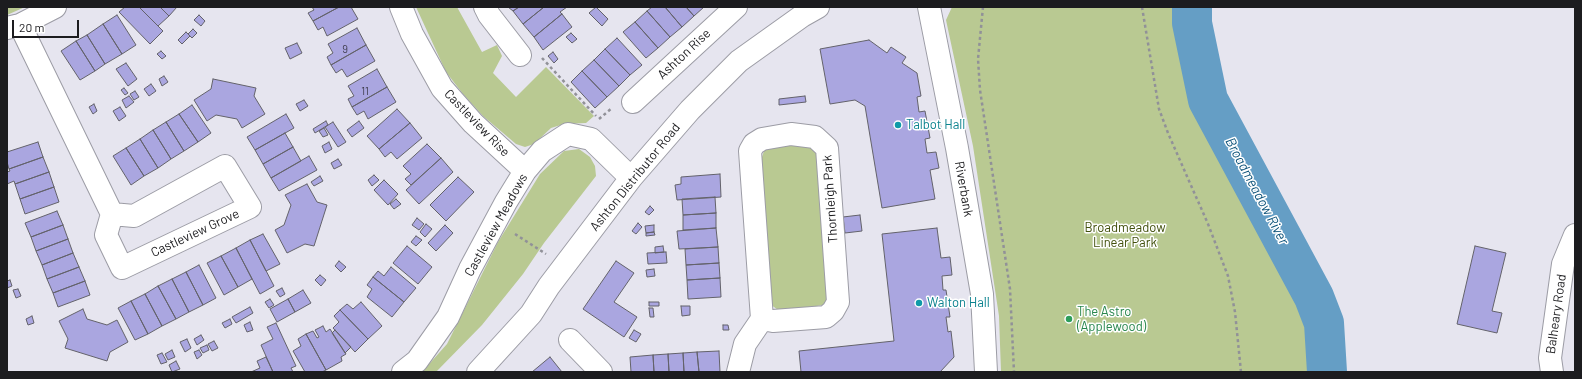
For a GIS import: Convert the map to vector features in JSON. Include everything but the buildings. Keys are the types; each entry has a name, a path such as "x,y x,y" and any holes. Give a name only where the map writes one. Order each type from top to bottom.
{"street":[{"path":"55,7 14,26 112,214"},
{"name":"Castleview Rise","path":"401,7 412,34 442,88 473,123 525,171"},
{"path":"485,7 520,55"},
{"name":"Ashton Rise","path":"632,102 735,7"},
{"name":"Ashton Distributor Road","path":"478,372 531,314 631,178 690,110 739,61 802,16 818,7"},
{"name":"Riverbank","path":"928,7 957,148 982,294 986,372"},
{"path":"595,129 631,178"},
{"name":"Castleview Meadows","path":"403,372 417,361 448,317 470,269 525,171 542,151 568,134 595,129"},
{"name":"Thornleigh Park","path":"791,134 815,136 827,148 838,302 833,311 826,316 773,321 762,319 750,151 754,144 762,139 791,134"},
{"name":"Castleview Grove","path":"225,166 250,207 122,268 106,235 112,214 134,216 225,166"},
{"name":"Balheary Road","path":"1552,372 1550,358 1563,264 1575,235"},
{"path":"738,372 745,344 762,319"},
{"path":"570,340 601,372"}],"path":[{"path":"983,7 978,59 980,90 1010,289 1014,372"},
{"path":"1142,7 1159,109 1208,224 1228,276 1235,312 1241,372"},
{"path":"520,55 531,47 595,129 615,104 632,102"},
{"path":"496,222 565,266"}],"green space":[{"path":"7,7 25,7 7,15"},
{"path":"416,7 457,7 482,52 497,45 502,56 493,73 516,97 546,67 594,116 586,123 564,124 551,128 534,144 525,147 516,144 483,116 446,72"},
{"name":"Broadmeadow Linear Park","path":"952,7 1192,7 1192,23 1208,100 1314,297 1324,323 1327,372 1001,372 999,316 973,146 946,20"},
{"path":"811,143 816,146 827,301 824,305 778,310 770,304 761,160 767,147"},
{"path":"579,149 590,157 595,166 596,176 544,243 523,274 482,325 436,372 422,372 447,344 498,242 540,174 564,151"}],"waterway":[{"name":"Broadmeadow River","path":"1192,7 1192,23 1208,100 1314,297 1324,323 1327,372"}],"place":[{"name":"Talbot Hall","path":"898,125"},
{"name":"Walton Hall","path":"919,303"},
{"name":"The Astro (Applewood)","path":"1069,319"}]}
